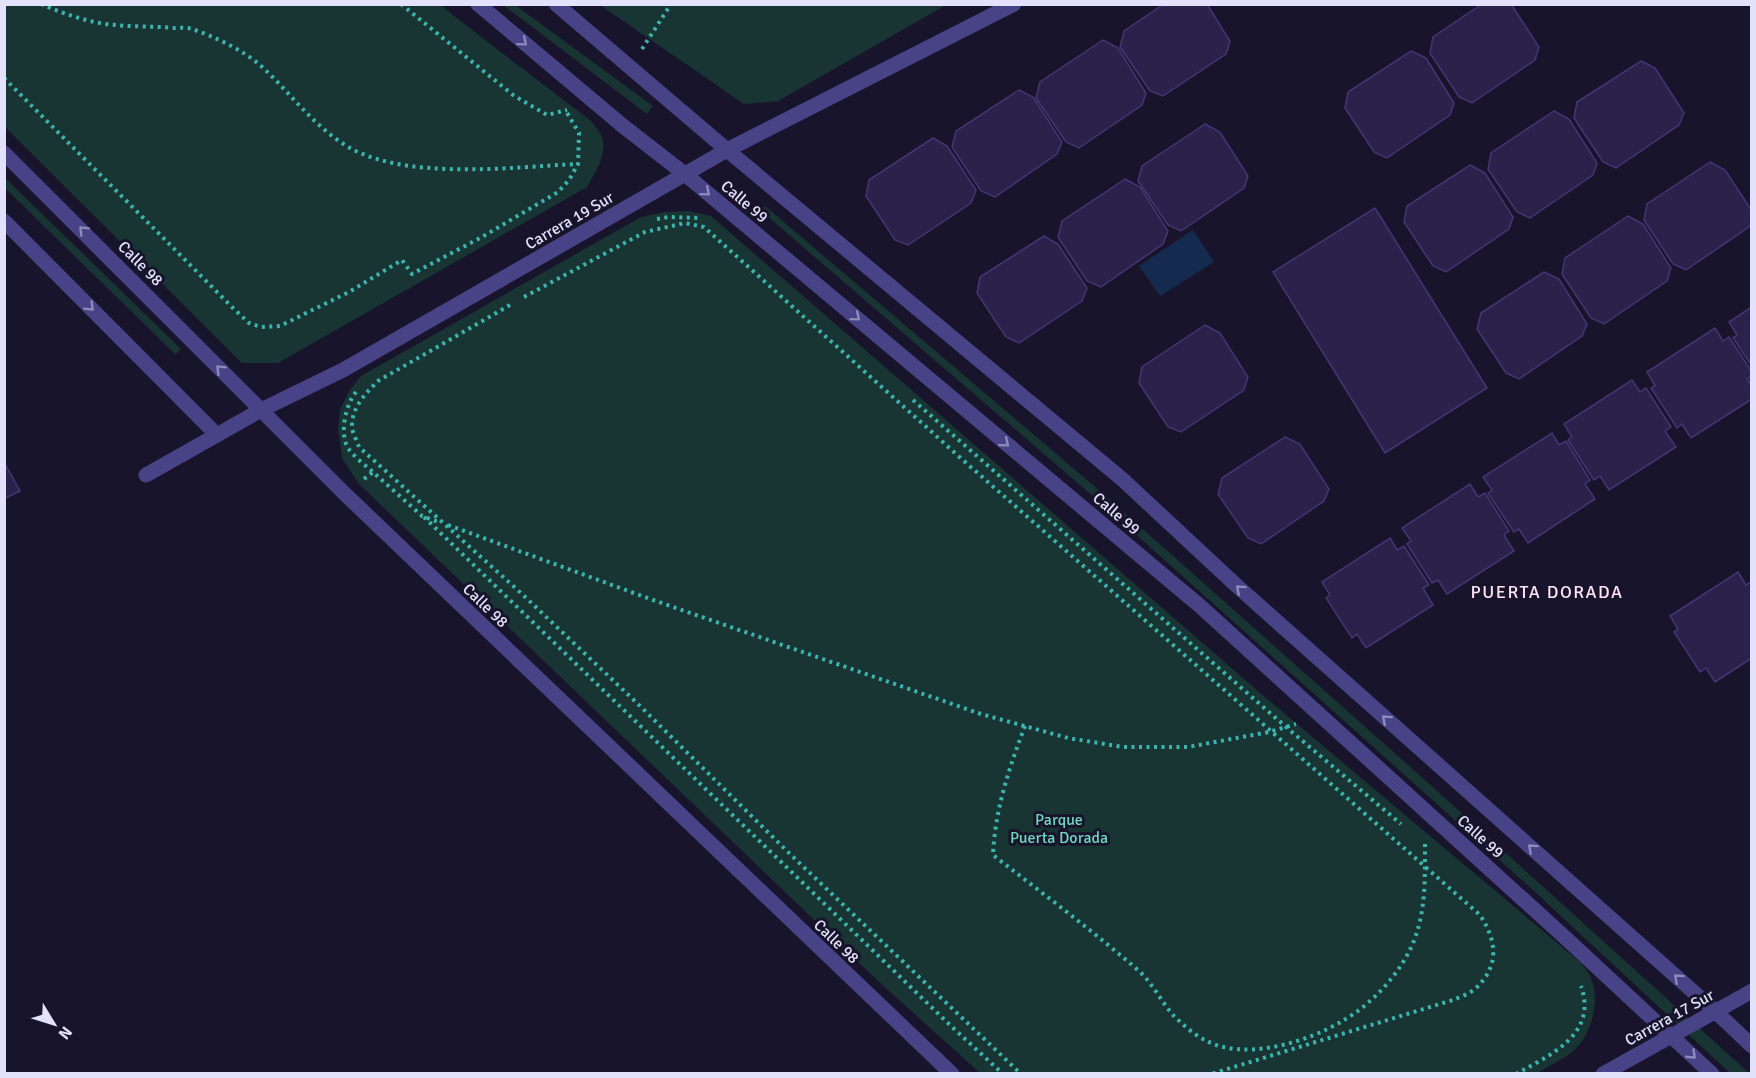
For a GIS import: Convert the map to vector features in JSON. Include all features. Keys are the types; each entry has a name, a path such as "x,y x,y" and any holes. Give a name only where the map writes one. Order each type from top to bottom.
{"street":[{"name":"Calle 99","path":"478,4 623,126 686,175 1200,606 1712,1074"},
{"name":"Calle 99","path":"556,4 727,150 1122,479 1237,586 1752,1046"},
{"name":"Carrera 19 Sur","path":"146,475 261,410 343,370 727,150 1014,4"},
{"name":"Calle 98","path":"4,153 346,495 952,1074"},
{"path":"4,221 217,435"},
{"name":"Carrera 17 Sur","path":"1603,1074 1752,991"}],"path":[{"path":"41,4 77,18 113,25 190,28 243,52 309,116 342,144 373,159 412,167 479,169 578,164"},
{"path":"4,78 249,323 261,327 280,326 349,292 402,260 412,274 482,237 558,192 569,180 578,164 579,133 566,111 547,115 513,95 401,4"},
{"path":"630,66 671,4"},
{"path":"652,220 668,217 707,219"},
{"path":"1021,1074 522,594 359,447 352,428 355,410 363,395 378,381 417,358 525,296 645,232 685,223 704,227 964,462 1480,915 1489,929 1493,956 1488,973 1473,991 1453,1000 1211,1074"},
{"path":"361,385 351,397 345,417 344,436 348,447 1003,1074"},
{"path":"912,399 1286,727 1404,826"},
{"path":"346,495 373,472"},
{"path":"422,516 642,596 970,710 1068,738 1123,747 1188,747 1269,732 1322,717"},
{"path":"1025,726 1002,793 994,833 993,855 1141,973 1173,1015 1204,1040 1222,1048 1249,1050 1277,1046 1313,1035 1344,1020 1360,1008 1397,972 1413,945 1425,898 1424,843 1434,852"},
{"path":"1516,1074 1558,1050 1579,1029 1584,1013 1581,984"}],"green space":[{"path":"4,5 441,5 591,121 602,137 602,157 587,187 278,363 242,363 5,127"},
{"path":"503,5 515,5 653,106 647,114"},
{"path":"600,5 946,5 778,101 744,104"},
{"path":"4,178 181,349 175,354 5,188"},
{"path":"765,206 1100,491 1749,1073 1730,1073 1533,890 1094,497 760,210"},
{"name":"Parque Puerta Dorada","path":"688,211 711,216 1266,698 1580,962 1593,983 1595,1005 1590,1026 1579,1045 1563,1058 1535,1074 980,1073 878,981 359,484 342,458 338,429 340,410 349,391 361,376 641,217 665,212"}],"water":[{"path":"1193,230 1214,262 1160,296 1139,266"}],"building":[{"path":"1164,4 1207,4 1230,41 1226,54 1163,96 1150,91 1120,47 1124,31"},
{"path":"1482,4 1511,4 1539,47 1535,60 1472,103 1459,97 1430,53 1433,37"},
{"path":"1103,40 1118,48 1146,93 1142,105 1079,148 1066,142 1036,98 1040,82"},
{"path":"1411,51 1426,58 1454,103 1450,115 1387,158 1374,152 1345,108 1348,92"},
{"path":"1641,61 1655,68 1684,113 1679,125 1616,168 1603,162 1574,118 1577,102"},
{"path":"1019,90 1033,97 1062,142 1057,154 995,197 981,191 952,147 956,131"},
{"path":"1554,111 1569,119 1597,163 1593,175 1530,218 1517,212 1488,169 1491,153"},
{"path":"1205,124 1220,132 1248,176 1244,188 1181,231 1168,225 1138,181 1142,166"},
{"path":"933,138 947,146 976,190 971,203 908,245 895,240 866,196 869,180"},
{"path":"1710,162 1725,170 1752,211 1752,221 1749,227 1686,270 1673,264 1644,220 1647,204"},
{"path":"1470,165 1485,173 1513,217 1509,229 1446,272 1433,266 1404,222 1407,206"},
{"path":"1125,179 1140,187 1168,231 1163,244 1101,287 1087,281 1058,237 1062,221"},
{"path":"1375,208 1487,388 1385,453 1273,272"},
{"path":"1628,216 1643,224 1671,268 1667,281 1604,324 1591,318 1562,274 1565,258"},
{"path":"1044,236 1058,244 1087,288 1082,301 1019,343 1006,337 977,293 980,277"},
{"path":"1544,272 1559,279 1587,324 1582,336 1519,379 1506,373 1477,329 1481,313"},
{"path":"1752,307 1752,366 1733,338 1737,335 1729,322"},
{"path":"1205,325 1220,333 1248,377 1244,390 1181,432 1168,427 1139,383 1142,367"},
{"path":"1715,328 1723,341 1729,337 1752,372 1752,376 1747,379 1752,385 1752,399 1691,438 1682,424 1677,428 1651,388 1655,386 1647,372"},
{"path":"1632,380 1640,392 1646,388 1671,427 1665,431 1676,447 1609,490 1600,476 1594,480 1568,440 1572,437 1564,424"},
{"path":"1552,433 1559,445 1566,441 1590,480 1585,484 1595,499 1528,543 1519,529 1514,532 1488,493 1492,490 1483,477"},
{"path":"1285,437 1300,444 1329,489 1324,501 1261,544 1248,538 1218,494 1222,478"},
{"path":"4,462 20,491 4,499"},
{"path":"1470,484 1478,497 1485,493 1509,531 1504,535 1514,551 1447,594 1438,580 1432,583 1407,544 1411,541 1402,528"},
{"path":"1390,538 1397,550 1404,546 1429,585 1423,588 1433,605 1366,648 1357,634 1352,638 1326,598 1330,595 1322,582"},
{"path":"1738,572 1746,585 1752,581 1752,658 1715,682 1706,668 1700,672 1674,632 1678,629 1670,616"}],"district":[{"name":"PUERTA DORADA","path":"1547,592"}]}
